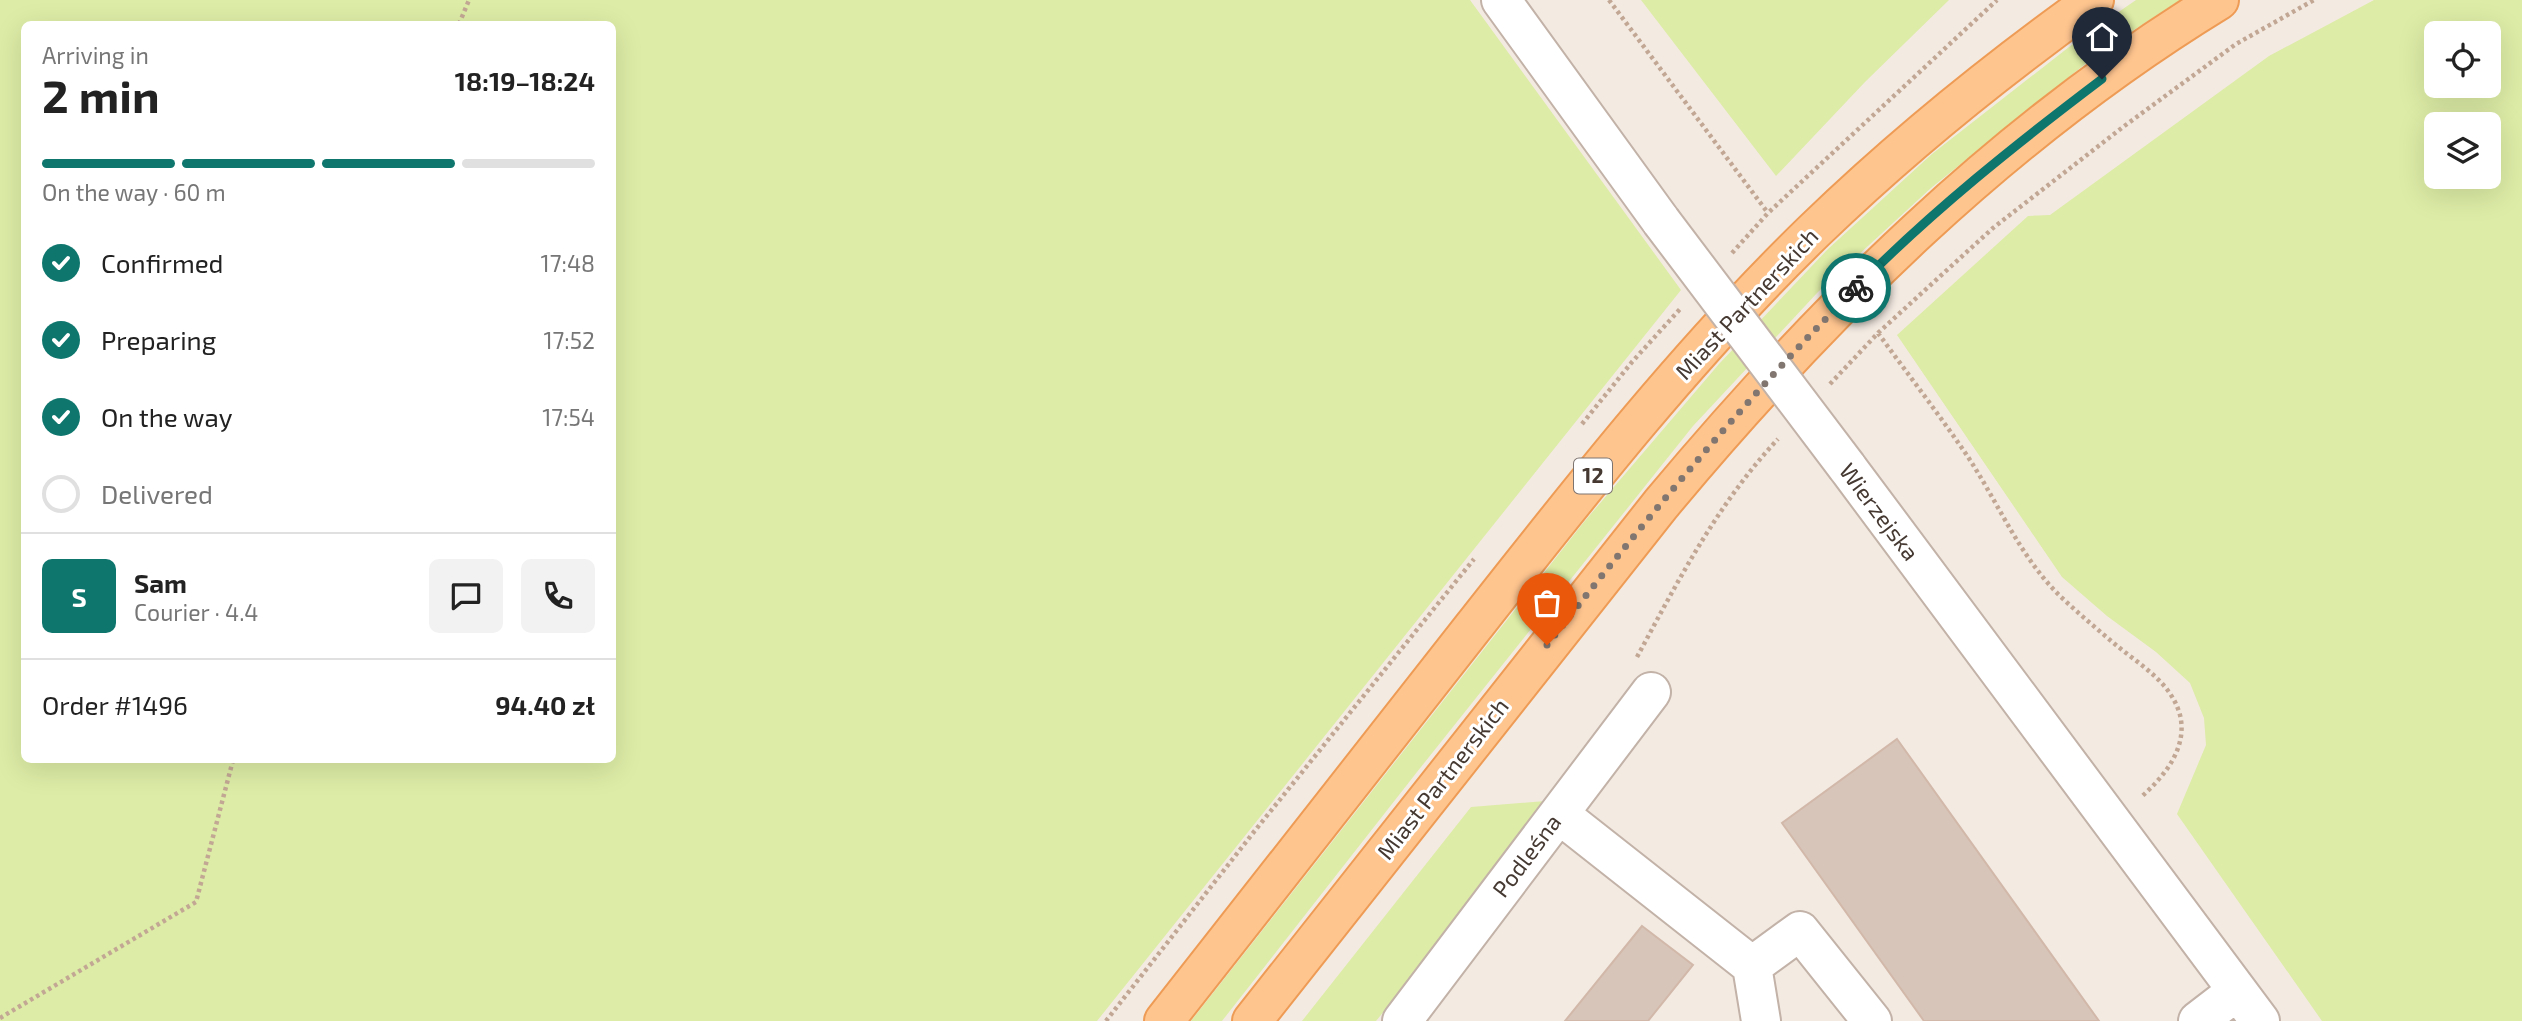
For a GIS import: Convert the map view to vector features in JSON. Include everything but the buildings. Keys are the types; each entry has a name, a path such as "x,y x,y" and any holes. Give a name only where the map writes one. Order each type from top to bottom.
{"main road":[{"name":"Miast Partnerskich","path":"1164,1021 1601,467 1761,284 1881,169 1994,72 2094,0"},
{"name":"Miast Partnerskich","path":"1252,1021 1643,526 1714,440 1806,338 1926,221 1998,161 2120,66 2219,0"}],"street":[{"name":"Wierzejska","path":"1502,0 1661,220 2260,1021"},
{"name":"Podleśna","path":"1402,1021 1651,692"},
{"path":"1559,814 1752,966 1761,1021"},
{"path":"1752,966 1800,931 1872,1021"},
{"path":"2198,1021 2237,991"}],"path":[{"path":"460,21 469,0"},
{"path":"1609,0 1768,213 1997,0"},
{"path":"1824,390 1878,332 1993,228 2236,44 2314,0"},
{"path":"1878,332 1966,455 2047,582 2160,681 2174,699 2181,726 2176,754 2159,780 2137,800"},
{"path":"1651,692 1657,679 1635,660 1699,542 1752,467 1779,438"},
{"path":"0,1018 196,902 232,763"}],"green space":[{"path":"0,0 1470,0 1681,290 1097,1021 0,1021"},
{"path":"1641,0 1949,0 1865,82 1776,176"},
{"path":"2136,0 2180,0 2100,52 1931,188 1818,292 1693,426 1222,1021 1191,1021 1584,522 1719,364 1828,249 1932,154 2078,40"},
{"path":"2374,0 2522,0 2522,1021 2322,1021 2177,814 2206,745 2204,718 2190,683 2156,652 2107,616 2062,577 1897,335 2028,216 2050,215 2269,56"},
{"path":"1558,800 1376,1021 1302,1021 1471,807"}],"way so far":[{"path":"1547,645 1714,440 1806,338 1856,288"}],"route":[{"path":"1856,288 1936,212 2102,79"}]}
